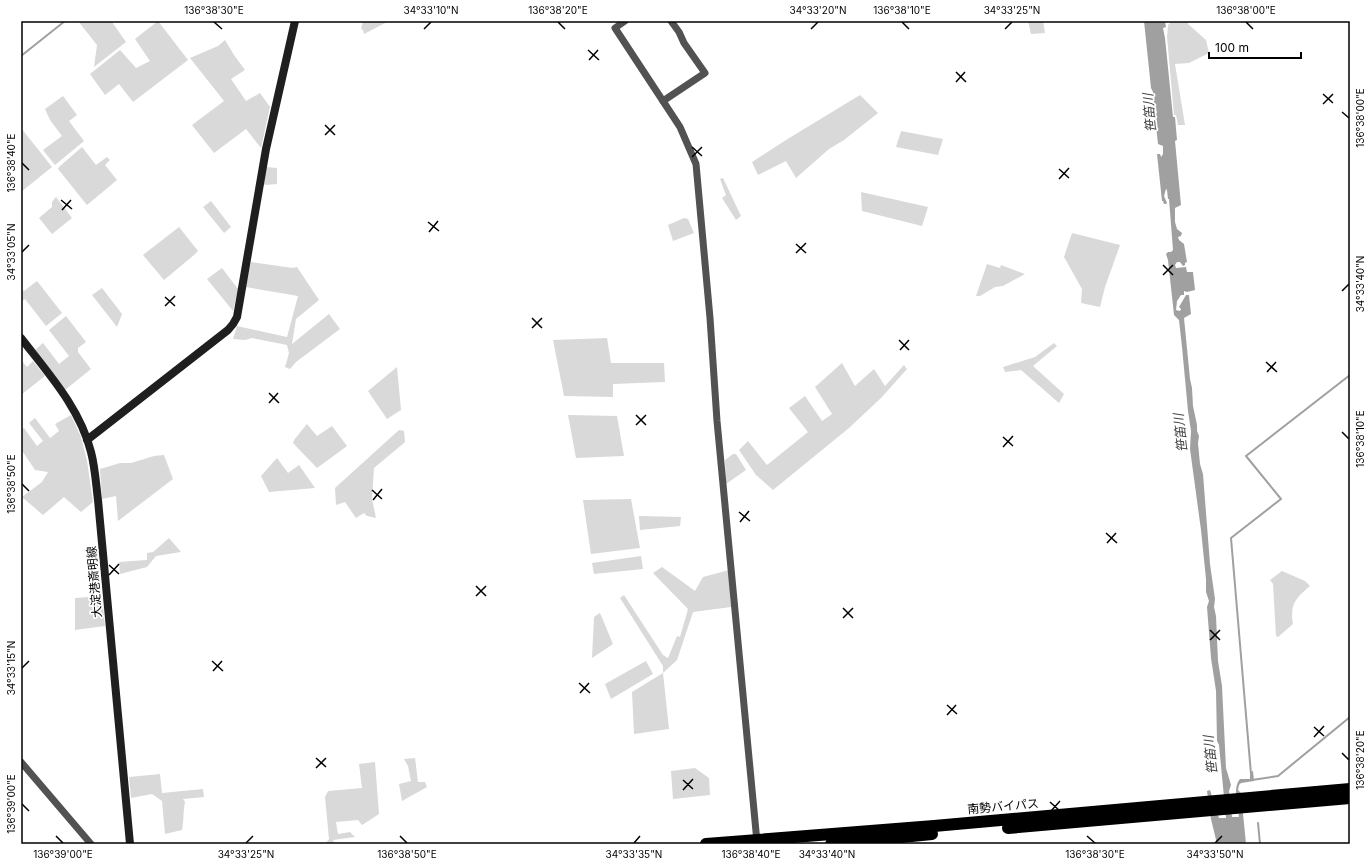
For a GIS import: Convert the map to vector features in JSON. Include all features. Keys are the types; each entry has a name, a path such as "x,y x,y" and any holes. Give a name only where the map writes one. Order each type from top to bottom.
{"highway":[{"name":"南勢バイパス","path":"1257,802 1350,789"},
{"name":"南勢バイパス","path":"706,844 757,842 1257,802 1350,798"},
{"name":"南勢バイパス","path":"831,844 1199,807"}],"main road":[{"path":"87,440 228,330 237,316 266,149 295,21"},
{"name":"大淀港斎明線","path":"21,338 64,394 77,415 87,440 93,461 98,500 130,844"}],"street":[{"path":"625,21 615,28 680,127 696,164 710,318 718,429 757,842"},
{"path":"662,101 705,73 684,43 675,22"},
{"path":"21,762 91,844"}],"shaded area":[{"path":"78,21 113,21 112,22 126,42 94,67 97,45"},
{"path":"158,21 188,60 133,102 119,84 105,95 90,74 120,50 136,68 150,61 135,39"},
{"path":"363,21 389,21 364,34 363,30 361,29"},
{"path":"1028,21 1043,21 1045,33 1031,34"},
{"path":"1144,21 1168,21 1165,22 1166,27 1163,28 1173,117 1175,117 1177,140 1175,141 1181,205 1175,208 1175,222 1177,229 1182,233 1181,236 1178,237 1184,244 1187,262 1183,266 1180,262 1177,262 1175,265 1176,268 1186,267 1187,272 1193,272 1195,290 1187,292 1184,291 1184,295 1181,295 1177,301 1176,310 1180,311 1181,309 1179,307 1186,295 1189,295 1191,314 1184,318 1193,406 1199,436 1198,443 1200,464 1203,474 1210,564 1215,599 1214,607 1216,616 1218,661 1222,686 1226,768 1231,785 1229,791 1232,817 1239,817 1236,787 1240,779 1250,779 1250,772 1253,771 1254,781 1241,783 1238,790 1241,793 1246,844 1217,844 1211,819 1207,791 1210,790 1219,818 1226,818 1219,745 1217,741 1216,691 1211,658 1207,607 1209,601 1206,592 1201,530 1190,449 1191,431 1179,320 1174,315 1168,260 1166,254 1173,250 1169,199 1166,189 1164,196 1167,203 1164,204 1162,201 1157,154 1160,154 1161,157 1163,154 1163,146 1158,144 1155,117 1157,112 1151,88"},
{"path":"1172,21 1188,21 1188,24 1206,40 1209,53 1189,63 1175,64 1185,125 1178,125 1176,115 1174,115 1167,37 1168,25"},
{"path":"225,40 245,70 231,79 246,101 260,93 270,107 261,148 246,129 214,153 192,125 224,101 190,58 218,46"},
{"path":"860,95 878,113 844,140 829,149 796,178 786,161 758,175 752,162"},
{"path":"63,96 77,115 69,121 84,141 55,165 43,150 62,136 50,120 45,109"},
{"path":"21,128 52,167 21,192"},
{"path":"901,131 943,139 938,155 896,147"},
{"path":"82,147 96,165 107,157 110,160 105,165 117,180 87,205 58,169"},
{"path":"266,167 277,168 277,184 265,185 263,182"},
{"path":"723,178 741,216 736,220 722,198 726,195 720,179"},
{"path":"861,192 928,207 922,226 862,211"},
{"path":"56,197 72,218 52,234 39,218 52,207 52,202"},
{"path":"211,201 231,227 224,233 203,207"},
{"path":"684,218 688,219 694,233 673,241 668,225"},
{"path":"179,227 198,251 164,280 143,255"},
{"path":"1072,233 1120,245 1105,287 1100,307 1081,303 1082,289 1064,257"},
{"path":"251,262 293,268 297,267 319,300 296,319 292,344 329,314 340,329 296,362 290,369 285,367 289,353 287,345 252,338 245,340 233,339 237,326 287,337 298,296 246,287"},
{"path":"987,264 1000,268 1001,265 1025,274 1003,286 995,287 980,296 976,296"},
{"path":"222,268 238,289 233,311 207,279"},
{"path":"37,281 62,313 46,326 25,299 21,302 21,289 24,291"},
{"path":"102,288 122,314 117,327 92,295"},
{"path":"66,316 86,342 78,348 78,352 91,369 65,390 35,350 43,343 59,364 69,356 49,330"},
{"path":"607,338 611,363 664,363 665,382 613,384 613,397 564,396 553,340"},
{"path":"1054,343 1057,346 1033,366 1064,394 1059,403 1021,370 1005,372 1003,367 1035,357"},
{"path":"21,360 27,367 33,361 45,376 21,395"},
{"path":"842,363 855,386 874,369 885,386 904,365 907,369 881,398 849,428 773,490 756,475 739,450 748,441 767,465 808,432 789,408 805,396 822,421 832,414 815,387"},
{"path":"397,367 401,410 387,419 368,391"},
{"path":"71,415 81,437 87,461 93,502 81,512 64,497 43,515 22,497 42,482 48,472 35,470 21,449 21,430 24,428 37,446 43,441 29,423 35,418 50,438 59,431 55,424"},
{"path":"568,415 617,416 624,456 576,458"},
{"path":"307,424 317,436 332,426 347,446 317,468 293,443"},
{"path":"399,430 404,431 405,442 374,468 372,499 376,518 367,516 364,513 356,518 345,502 336,505 335,488"},
{"path":"733,454 736,454 746,470 726,484 725,460"},
{"path":"164,455 173,479 118,521 116,496 102,499 100,469 120,463 131,463 154,456"},
{"path":"277,458 288,473 299,465 315,488 269,492 261,476"},
{"path":"631,499 640,548 591,554 583,500"},
{"path":"639,516 681,517 680,526 640,530"},
{"path":"169,538 181,552 156,556 147,567 120,574 119,562 147,560 147,553 153,552"},
{"path":"641,556 643,569 594,574 592,563"},
{"path":"662,567 695,591 703,577 729,570 731,607 693,612 677,660 663,673 663,666 620,598 624,595 663,655 668,658 677,636 680,637 688,609 653,573"},
{"path":"1282,571 1305,581 1310,586 1297,598 1295,602 1292,611 1293,624 1278,637 1276,636 1273,584 1270,580"},
{"path":"102,596 105,626 75,630 75,598"},
{"path":"600,613 613,644 592,658 594,617"},
{"path":"646,661 653,674 611,699 605,684"},
{"path":"663,673 669,729 634,734 632,692"},
{"path":"415,758 418,782 425,782 427,787 402,801 399,784 411,781 408,766 404,759"},
{"path":"375,762 379,814 362,825 358,820 336,822 338,834 350,832 355,837 333,840 335,844 320,844 326,843 329,839 325,797 328,791 362,788 359,764"},
{"path":"695,768 709,778 710,795 673,799 671,771"},
{"path":"160,774 162,793 203,789 204,797 183,799 185,802 182,830 165,834 162,801 152,794 131,798 129,777"}],"waterway":[{"path":"21,56 65,21"},
{"path":"1251,774 1231,538 1281,499 1246,456 1350,375"},
{"path":"1252,780 1278,776 1350,717"},
{"path":"1258,823 1260,844"}],"water label":[{"name":"笹笛川","path":"1149,113"},
{"name":"笹笛川","path":"1180,433"},
{"name":"笹笛川","path":"1210,755"}]}
